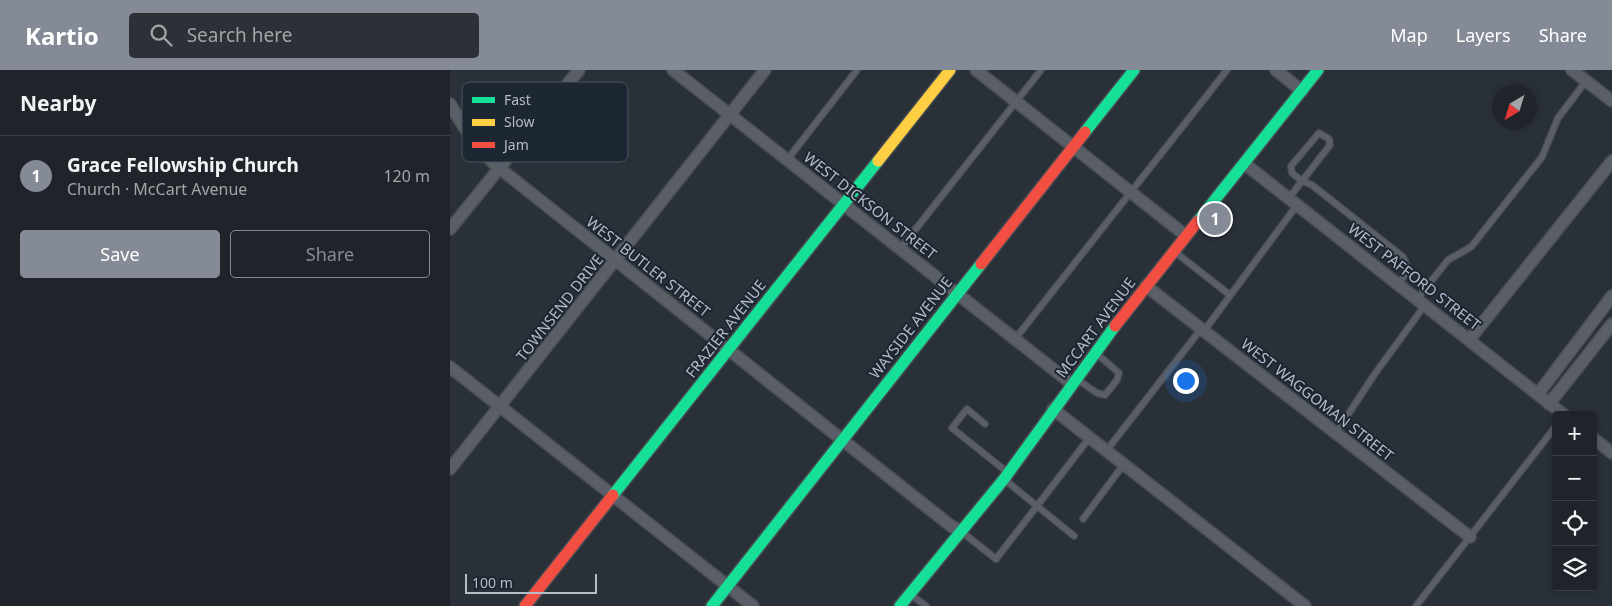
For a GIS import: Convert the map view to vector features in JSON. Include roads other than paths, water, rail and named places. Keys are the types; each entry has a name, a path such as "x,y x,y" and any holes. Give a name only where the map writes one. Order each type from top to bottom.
{"street":[{"path":"568,82 578,70"},
{"name":"WEST DICKSON STREET","path":"673,70 1015,339 1074,381"},
{"name":"TOWNSEND DRIVE","path":"450,470 501,408 765,70"},
{"name":"FRAZIER AVENUE","path":"526,606 950,70"},
{"path":"976,70 1186,235"},
{"name":"WAYSIDE AVENUE","path":"712,606 1134,70"},
{"path":"1276,70 1302,91"},
{"name":"MCCART AVENUE","path":"900,606 1006,476 1095,352 1318,70"},
{"path":"1572,70 1612,101"},
{"name":"WEST BUTLER STREET","path":"450,104 462,126"},
{"path":"1469,340 1612,161"},
{"name":"WEST BUTLER STREET","path":"492,162 951,526 962,532"},
{"path":"450,229 502,162"},
{"name":"WEST PAFFORD STREET","path":"1245,164 1559,411"},
{"name":"WEST WAGGOMAN STREET","path":"1146,286 1470,537"},
{"path":"1538,394 1612,296"},
{"path":"1549,404 1612,324"},
{"path":"450,367 753,606"},
{"path":"1053,408 1305,606"},
{"path":"1597,441 1612,453"}],"lane":[{"path":"787,160 857,70"},
{"path":"900,249 1041,70"},
{"path":"1015,339 1228,70"},
{"path":"1336,433 1448,260 1471,247 1542,157 1558,118 1586,81"},
{"path":"1106,450 1230,295 1293,202 1302,181 1330,145 1329,139 1322,133 1316,134 1291,166 1292,173 1302,181 1312,185 1403,257 1409,270 1398,284"},
{"path":"1173,251 1230,295"},
{"path":"1074,381 1099,394 1105,395 1110,389 1119,373 1095,352"},
{"path":"985,424 967,409 952,428 1037,506 1074,536"},
{"path":"1416,606 1552,431"},
{"path":"962,532 996,559 1090,437"},
{"path":"1083,519 1124,464"},
{"path":"910,594 926,606"}],"place":[{"name":"Grace Fellowship Church","path":"1215,219"}]}
